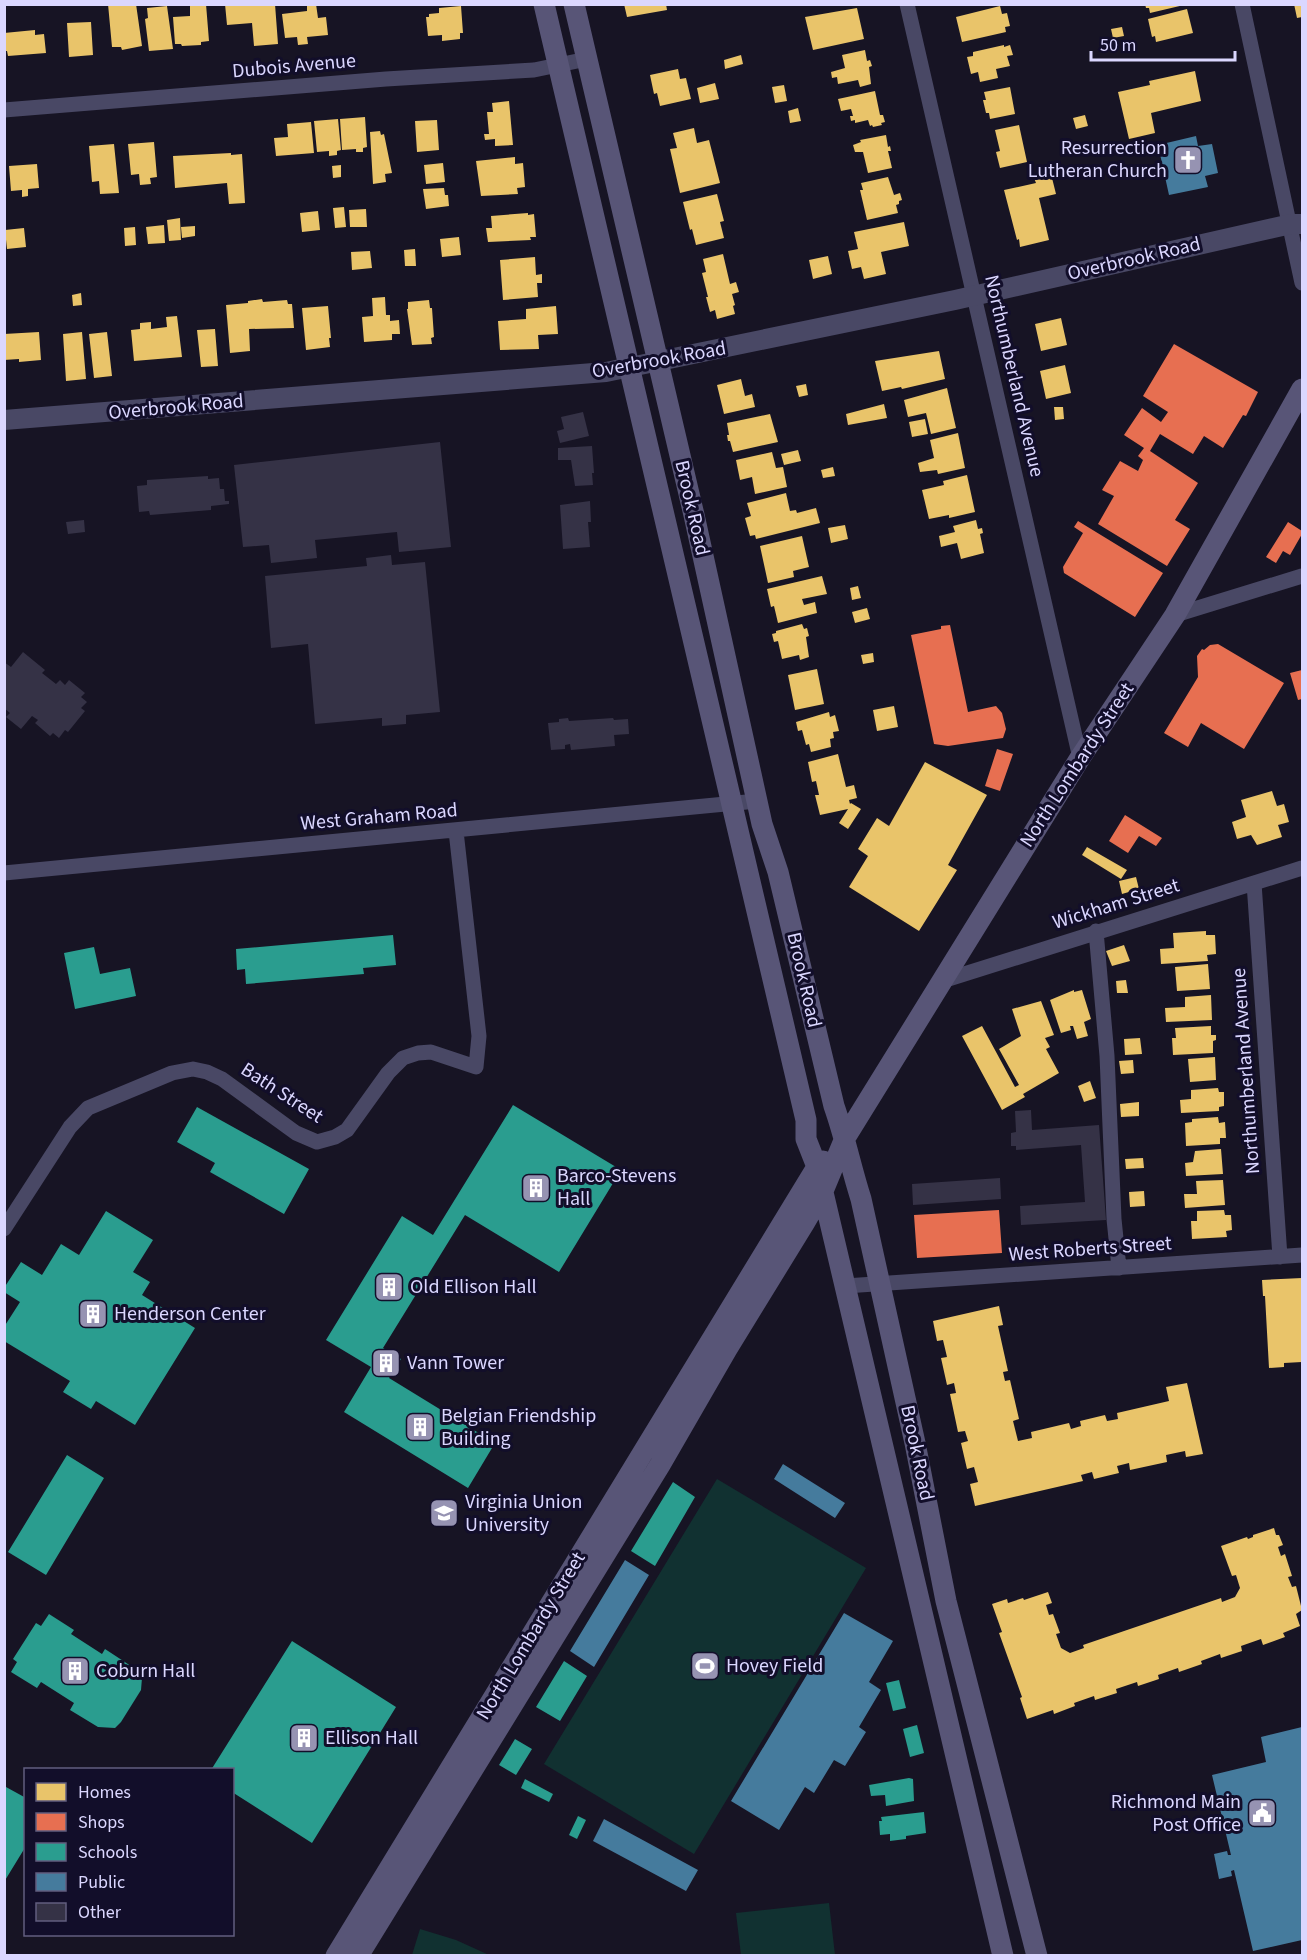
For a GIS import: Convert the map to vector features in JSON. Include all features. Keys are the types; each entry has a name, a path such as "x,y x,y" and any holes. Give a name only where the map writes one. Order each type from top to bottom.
{"main road":[{"name":"Brook Road","path":"544,4 806,1120 806,1139 823,1191 1003,1956"},
{"name":"Brook Road","path":"574,4 694,515 762,824 778,872 834,1106 845,1138 881,1283 946,1601 1037,1956"},
{"name":"North Lombardy Street","path":"358,1956 660,1465 823,1191 845,1138 1080,758 1175,615 1302,389"},
{"name":"North Lombardy Street","path":"336,1956 817,1167 845,1138"}],"street":[{"name":"Northumberland Avenue","path":"907,4 1080,758"},
{"path":"1242,4 1297,224 1302,283"},
{"name":"Dubois Avenue","path":"4,110 374,80 534,70 587,59"},
{"name":"Overbrook Road","path":"4,420 595,373 629,368 975,296 1297,224"},
{"path":"1175,615 1302,576"},
{"name":"West Graham Road","path":"4,873 757,801"},
{"name":"Bath Street","path":"4,1229 70,1127 88,1108 172,1072 193,1069 215,1076 296,1132 317,1142 335,1137 347,1130 388,1073 403,1058 431,1052 477,1067 479,1036 456,831"},
{"name":"Wickham Street","path":"942,981 1302,868"},
{"name":"Northumberland Avenue","path":"1254,883 1280,1257"},
{"path":"1096,932 1107,1056 1114,1218 1119,1268"},
{"name":"West Roberts Street","path":"845,1286 1302,1255"}],"green space":[{"name":"Hovey Field","path":"717,1479 866,1568 694,1854 544,1764"},
{"path":"829,1903 835,1955 741,1955 736,1913"},
{"path":"420,1929 456,1940 489,1955 412,1955"}],"building: Homes":[{"path":"108,4 136,4 142,46 122,50 121,47 112,47"},
{"path":"190,4 206,4 209,41 201,42 201,45 182,46 175,44 173,17 190,16"},
{"path":"225,4 275,4 278,44 254,46 252,23 227,25"},
{"path":"307,4 316,4 318,18 326,17 328,35 307,37 308,44 298,45 297,37 285,38 282,14 307,11"},
{"path":"624,4 666,4 667,10 627,17"},
{"path":"1145,4 1184,4 1184,5 1150,13"},
{"path":"1294,4 1302,4 1302,17 1297,18"},
{"path":"167,6 173,49 149,51 145,19 148,18 147,8"},
{"path":"461,6 463,33 460,33 460,39 442,41 442,35 428,36 426,17 429,17 429,14 439,13 439,8"},
{"path":"1000,6 1002,14 1007,13 1010,26 1005,27 1006,32 962,42 956,17"},
{"path":"857,8 864,39 813,50 805,17"},
{"path":"1187,9 1193,33 1156,42 1155,36 1152,37 1148,19"},
{"path":"91,22 93,55 69,57 67,23"},
{"path":"1122,27 1124,36 1113,38 1111,29"},
{"path":"35,30 35,35 44,34 46,53 8,56 7,51 4,51 4,33"},
{"path":"1004,45 1004,47 1010,45 1013,55 1007,56 1010,66 996,69 998,78 980,82 978,72 971,74 967,57 973,56 973,52"},
{"path":"865,50 867,61 870,60 872,66 869,67 871,84 860,87 858,80 838,84 837,77 832,78 831,72 845,68 842,55"},
{"path":"741,55 743,64 725,69 724,60"},
{"path":"678,69 680,79 686,78 691,99 660,106 657,93 654,94 650,75"},
{"path":"1195,71 1201,101 1151,113 1155,133 1129,139 1118,92 1150,85 1149,81"},
{"path":"715,83 719,99 700,103 697,88"},
{"path":"784,85 787,101 775,103 772,87"},
{"path":"1010,87 1015,114 990,119 983,100 986,100 984,92"},
{"path":"875,91 880,115 883,115 885,122 881,123 882,125 870,126 868,120 855,123 855,120 851,121 850,116 853,116 851,109 841,111 838,99"},
{"path":"509,101 513,145 495,146 495,139 485,140 484,134 489,134 487,112 493,112 492,103"},
{"path":"798,108 801,121 790,123 788,111"},
{"path":"1085,115 1088,126 1076,129 1073,118"},
{"path":"365,117 367,147 363,148 363,152 356,152 356,149 342,150 340,119"},
{"path":"338,119 341,150 337,151 337,155 329,156 329,151 317,152 314,121"},
{"path":"437,120 439,150 417,152 415,121"},
{"path":"311,122 314,153 276,156 274,138 288,137 287,124"},
{"path":"1019,125 1027,162 1000,168 996,152 1000,151 995,130"},
{"path":"694,128 697,143 709,140 720,183 680,193 670,149 677,148 673,133"},
{"path":"380,131 381,135 384,134 392,173 385,174 386,182 373,184 370,132"},
{"path":"886,135 891,151 888,151 892,168 868,173 863,152 855,152 853,145 861,142 860,140"},
{"path":"154,142 157,177 150,178 151,184 140,185 139,174 131,175 128,144"},
{"path":"114,144 119,193 100,194 99,181 92,182 89,146"},
{"path":"231,153 231,155 242,154 245,203 229,204 227,183 175,188 173,156"},
{"path":"515,157 515,164 523,163 525,187 517,188 518,194 481,196 476,161"},
{"path":"443,163 445,182 426,184 424,165"},
{"path":"37,164 39,188 28,189 28,196 22,197 22,190 11,191 9,166"},
{"path":"341,165 341,177 333,178 332,166"},
{"path":"1051,174 1056,194 1039,198 1049,240 1020,247 1004,190 1036,183 1034,178"},
{"path":"888,177 894,195 900,193 902,200 896,205 898,213 867,220 860,190 863,190 861,183"},
{"path":"444,188 445,195 448,195 449,206 426,209 423,189"},
{"path":"717,194 724,221 720,222 724,238 696,245 683,202"},
{"path":"344,207 346,227 335,228 333,208"},
{"path":"366,209 367,227 350,227 349,210"},
{"path":"318,211 320,230 302,232 300,213"},
{"path":"528,213 528,215 534,214 536,237 530,237 531,240 488,242 486,228 492,228 491,216"},
{"path":"180,218 181,240 169,241 167,220"},
{"path":"904,222 909,246 881,252 886,274 864,279 861,267 852,269 848,251 858,249 854,232"},
{"path":"164,225 165,243 148,244 146,227"},
{"path":"195,226 195,236 182,238 181,227"},
{"path":"135,227 136,245 125,246 124,228"},
{"path":"24,228 26,247 7,249 5,230"},
{"path":"459,237 461,255 442,257 440,239"},
{"path":"415,249 416,266 405,266 404,250"},
{"path":"370,251 372,268 352,270 351,252"},
{"path":"723,254 730,284 736,282 739,292 732,294 735,314 717,319 715,310 710,312 706,297 708,297 702,273 706,272 703,259"},
{"path":"828,256 832,274 813,279 809,260"},
{"path":"535,257 536,275 542,274 542,283 537,283 538,297 503,300 500,260"},
{"path":"81,293 82,305 73,306 72,295"},
{"path":"385,297 386,315 390,315 390,321 399,320 400,334 392,334 392,340 364,342 362,317 373,316 372,298"},
{"path":"262,299 263,302 287,300 288,304 292,304 294,328 249,329 250,351 230,353 226,305"},
{"path":"429,300 430,308 432,308 434,337 431,338 432,344 412,345 408,302"},
{"path":"328,306 330,347 306,350 302,308"},
{"path":"556,306 558,334 538,335 539,349 500,350 498,321 526,319 526,309"},
{"path":"177,316 182,357 134,361 131,330 140,329 140,323 151,322 151,329 167,327 166,317"},
{"path":"1061,318 1067,345 1041,351 1035,324"},
{"path":"215,329 218,366 201,367 197,330"},
{"path":"39,332 41,360 19,362 19,359 4,360 4,334"},
{"path":"82,332 86,379 66,381 63,334"},
{"path":"107,332 112,376 94,378 89,334"},
{"path":"939,351 945,379 882,391 875,361"},
{"path":"1065,365 1071,393 1046,399 1040,371"},
{"path":"741,379 745,396 752,394 755,407 724,414 717,385"},
{"path":"806,384 808,395 799,397 796,386"},
{"path":"947,388 956,428 931,434 926,413 908,417 904,400"},
{"path":"884,404 887,418 848,425 846,414"},
{"path":"1054,407 1063,407 1064,419 1055,420"},
{"path":"770,414 778,442 733,452 730,441 728,441 727,423"},
{"path":"925,419 928,434 912,437 909,422"},
{"path":"958,433 965,468 938,474 937,470 920,472 918,463 934,458 930,440"},
{"path":"798,450 801,461 784,465 781,454"},
{"path":"772,452 776,468 783,467 787,487 755,494 752,477 740,480 736,460"},
{"path":"833,467 835,476 823,478 821,470"},
{"path":"967,475 975,512 949,518 949,515 929,519 922,490 944,485 943,481"},
{"path":"786,493 790,511 796,510 797,513 816,508 820,523 756,539 755,535 750,536 745,518 751,516 747,503"},
{"path":"976,520 978,529 982,528 983,533 980,534 984,553 961,559 957,543 941,547 939,536 955,532 953,526"},
{"path":"845,525 848,539 831,543 828,528"},
{"path":"802,536 809,567 793,571 794,577 768,583 760,546"},
{"path":"822,576 827,594 802,599 804,605 815,602 817,613 778,623 767,589"},
{"path":"858,586 861,598 852,600 850,588"},
{"path":"867,608 870,619 855,623 852,612"},
{"path":"802,624 804,629 807,628 809,636 806,637 809,657 800,660 799,655 782,659 778,641 774,642 772,634"},
{"path":"873,653 874,662 863,664 861,655"},
{"path":"817,669 824,704 795,710 788,675"},
{"path":"894,706 898,727 877,731 873,710"},
{"path":"829,712 830,717 835,715 839,731 833,732 834,738 830,739 831,747 811,752 809,744 806,745 802,730 798,731 796,722"},
{"path":"838,754 846,787 854,785 857,798 849,800 850,804 861,809 848,829 839,823 848,809 820,815 815,795 819,795 816,781 812,782 808,762"},
{"path":"925,762 987,795 948,865 957,870 919,931 849,887 868,856 858,849 877,818 889,826"},
{"path":"1272,791 1277,806 1284,804 1289,822 1278,825 1282,837 1257,845 1251,835 1237,839 1232,822 1246,817 1241,800"},
{"path":"1087,847 1127,870 1121,879 1082,855"},
{"path":"1136,877 1139,889 1122,894 1119,881"},
{"path":"1206,931 1206,935 1215,935 1216,954 1207,955 1208,961 1161,964 1160,949 1174,948 1173,933"},
{"path":"1124,945 1130,961 1112,966 1106,951"},
{"path":"1208,964 1210,989 1177,991 1175,967"},
{"path":"1126,980 1128,993 1117,993 1116,981"},
{"path":"1074,990 1074,992 1082,990 1091,1019 1084,1022 1088,1036 1077,1039 1073,1026 1070,1026 1071,1030 1061,1033 1050,1000"},
{"path":"1211,995 1212,1020 1166,1022 1165,1008 1185,1007 1185,997"},
{"path":"1041,1001 1054,1035 1045,1038 1050,1047 1046,1049 1059,1073 1023,1094 1025,1097 1002,1110 962,1036 982,1026 1015,1087 1019,1085 999,1049 1021,1036 1012,1009"},
{"path":"1211,1026 1211,1035 1216,1035 1216,1040 1213,1041 1213,1053 1173,1055 1172,1038 1176,1038 1175,1028"},
{"path":"1140,1038 1142,1054 1125,1055 1124,1039"},
{"path":"1215,1057 1216,1080 1190,1082 1188,1059"},
{"path":"1133,1060 1134,1073 1121,1074 1119,1061"},
{"path":"1090,1081 1096,1098 1084,1102 1078,1086"},
{"path":"1218,1088 1219,1092 1224,1092 1224,1106 1219,1107 1219,1111 1181,1113 1180,1100 1191,1099 1191,1090"},
{"path":"1139,1102 1139,1116 1121,1117 1120,1104"},
{"path":"1218,1117 1219,1123 1225,1122 1226,1138 1220,1138 1220,1144 1186,1146 1185,1123 1192,1122 1192,1119"},
{"path":"1221,1149 1223,1174 1186,1176 1185,1163 1193,1162 1195,1151"},
{"path":"1143,1158 1144,1168 1126,1169 1125,1159"},
{"path":"1223,1180 1225,1205 1185,1208 1184,1194 1197,1194 1196,1181"},
{"path":"1144,1191 1145,1206 1130,1207 1129,1192"},
{"path":"1224,1210 1225,1215 1231,1215 1232,1230 1226,1231 1227,1237 1192,1239 1191,1221 1197,1221 1197,1211"},
{"path":"1302,1278 1302,1362 1284,1363 1284,1367 1269,1368 1262,1280"},
{"path":"999,1306 1003,1325 998,1326 1008,1371 1003,1372 1005,1381 1010,1380 1019,1419 1013,1421 1018,1441 1032,1438 1031,1432 1069,1423 1071,1429 1081,1426 1080,1421 1105,1415 1107,1421 1118,1419 1117,1413 1169,1401 1166,1387 1187,1383 1203,1454 1186,1457 1185,1451 1166,1455 1167,1462 1130,1470 1129,1463 1117,1466 1119,1473 1094,1479 1092,1472 1081,1475 1083,1481 975,1506 970,1484 978,1482 974,1467 967,1469 961,1443 968,1441 965,1431 958,1432 950,1394 956,1393 954,1383 947,1385 941,1358 947,1357 943,1340 937,1341 933,1321"},
{"path":"1274,1528 1283,1545 1278,1547 1281,1556 1285,1554 1292,1576 1288,1577 1292,1587 1296,1586 1302,1610 1296,1614 1300,1626 1283,1633 1285,1637 1263,1645 1261,1639 1241,1646 1242,1651 1221,1658 1220,1654 1201,1661 1202,1664 1179,1672 1178,1668 1158,1675 1159,1679 1138,1686 1137,1682 1116,1689 1117,1693 1095,1700 1094,1696 1074,1703 1075,1706 1054,1714 1053,1710 1027,1719 992,1604 1007,1599 1008,1603 1023,1598 1024,1600 1048,1592 1052,1603 1046,1605 1049,1615 1053,1614 1060,1633 1056,1634 1061,1648 1070,1653 1084,1648 1083,1645 1221,1598 1222,1602 1235,1597 1240,1588 1236,1575 1232,1576 1221,1546 1247,1537 1248,1539"}],"building: Shops":[{"path":"1174,344 1258,392 1246,416 1243,415 1223,448 1204,436 1193,454 1160,434 1150,451 1198,483 1175,520 1190,529 1167,566 1098,524 1114,496 1102,490 1120,461 1138,471 1143,460 1138,456 1144,448 1124,435 1142,408 1161,422 1168,412 1143,396"},
{"path":"1078,521 1163,573 1135,617 1064,573 1063,567 1083,533 1074,527"},
{"path":"1288,522 1302,531 1302,534 1290,555 1283,551 1276,563 1266,557"},
{"path":"950,625 968,712 996,706 1002,713 1006,729 1003,738 948,746 934,744 911,635"},
{"path":"1218,644 1284,683 1244,749 1201,723 1188,747 1164,733 1198,677 1197,656 1202,649"},
{"path":"1302,670 1302,699 1298,700 1290,673"},
{"path":"997,749 1013,754 1000,791 985,786"},
{"path":"1125,815 1162,838 1156,846 1139,836 1128,853 1109,841"},
{"path":"999,1210 1002,1253 917,1258 914,1215"}],"building: Schools":[{"path":"393,935 396,965 363,968 364,974 246,984 245,969 237,970 236,949"},
{"path":"94,947 100,974 130,968 136,996 75,1009 64,953"},
{"path":"513,1105 621,1170 559,1272 465,1215 383,1348 401,1359 389,1378 495,1443 468,1488 344,1412 371,1367 326,1340 402,1216 433,1235"},
{"path":"197,1107 309,1169 284,1214 210,1172 215,1163 177,1142"},
{"name":"Henderson Center","path":"106,1211 153,1240 133,1272 150,1282 142,1295 195,1328 135,1425 96,1401 91,1409 63,1392 70,1381 4,1341 4,1327 20,1302 4,1292 4,1288 21,1262 42,1275 61,1244 79,1255"},
{"path":"67,1455 104,1478 46,1575 8,1552"},
{"path":"673,1482 695,1497 655,1566 631,1551"},
{"name":"Coburn Hall","path":"49,1614 74,1630 71,1634 102,1654 105,1649 137,1670 142,1678 141,1690 115,1728 98,1727 70,1710 74,1703 41,1682 37,1688 11,1672 17,1662 13,1659 36,1623 41,1626"},
{"name":"Ellison Hall","path":"292,1641 396,1707 312,1843 234,1793 234,1768 212,1768"},
{"path":"564,1661 587,1676 560,1721 536,1707"},
{"path":"899,1680 906,1708 893,1711 886,1683"},
{"path":"917,1725 924,1753 910,1757 903,1729"},
{"path":"515,1739 532,1749 516,1775 499,1765"},
{"path":"525,1779 553,1794 549,1802 521,1788"},
{"path":"913,1779 914,1801 886,1806 885,1795 871,1796 869,1785"},
{"path":"6,1787 24,1797 24,1849 4,1882 4,1790"},
{"path":"924,1812 926,1833 890,1841 890,1834 880,1835 881,1817"},
{"path":"578,1816 586,1820 577,1839 569,1835"}],"building: Public":[{"name":"Resurrection Lutheran Church","path":"1196,136 1198,146 1212,144 1218,173 1205,176 1208,187 1169,195 1158,145"},
{"path":"783,1464 845,1503 835,1518 774,1479"},
{"path":"625,1560 649,1575 594,1667 570,1651"},
{"path":"844,1613 893,1641 869,1682 881,1690 859,1727 866,1732 845,1766 834,1760 814,1793 805,1787 779,1830 731,1801"},
{"name":"Richmond Main Post Office","path":"1302,1727 1302,1940 1253,1951 1234,1870 1231,1871 1232,1876 1219,1879 1214,1854 1227,1851 1228,1855 1231,1855 1212,1775 1266,1762 1261,1737"},
{"path":"604,1819 698,1870 686,1891 593,1841"}],"building: Other":[{"path":"583,412 589,436 560,443 557,431 564,429 561,417"},
{"path":"440,442 451,547 399,552 397,532 315,540 317,558 271,563 269,545 243,547 234,465"},
{"path":"592,446 593,485 575,486 571,460 558,460 558,448"},
{"path":"208,476 208,479 219,478 220,489 224,489 225,501 229,501 229,504 211,506 211,510 150,515 149,511 139,512 137,486 147,485 147,480"},
{"path":"590,501 591,522 588,522 590,547 563,549 560,505"},
{"path":"84,520 85,532 68,534 66,522"},
{"path":"391,555 392,565 425,562 440,712 406,715 406,724 382,726 382,718 315,724 308,644 271,648 265,576 367,566 366,558"},
{"path":"23,652 45,670 42,673 56,684 60,680 65,685 69,680 85,693 81,697 87,702 81,708 85,711 68,732 65,730 59,738 53,733 50,736 35,723 38,720 32,716 21,729 6,717 10,713 4,708 4,662 11,667"},
{"path":"568,718 569,721 628,719 629,734 614,735 615,746 571,750 570,744 565,745 565,749 551,750 548,723"},
{"path":"1031,1110 1032,1130 1099,1125 1106,1220 1021,1225 1020,1206 1085,1202 1081,1145 1016,1150 1016,1146 1011,1146 1011,1133 1016,1132 1015,1111"},
{"path":"1000,1178 1001,1199 913,1205 912,1184"}],"place":[{"name":"Resurrection Lutheran Church","path":"1188,160"},
{"name":"Barco-Stevens Hall","path":"536,1188"},
{"name":"Old Ellison Hall","path":"389,1287"},
{"name":"Henderson Center","path":"93,1314"},
{"name":"Vann Tower","path":"386,1363"},
{"name":"Belgian Friendship Building","path":"420,1427"},
{"name":"Virginia Union University","path":"444,1513"},
{"name":"Hovey Field","path":"705,1666"},
{"name":"Coburn Hall","path":"75,1671"},
{"name":"Ellison Hall","path":"304,1738"},
{"name":"Richmond Main Post Office","path":"1262,1813"}]}
